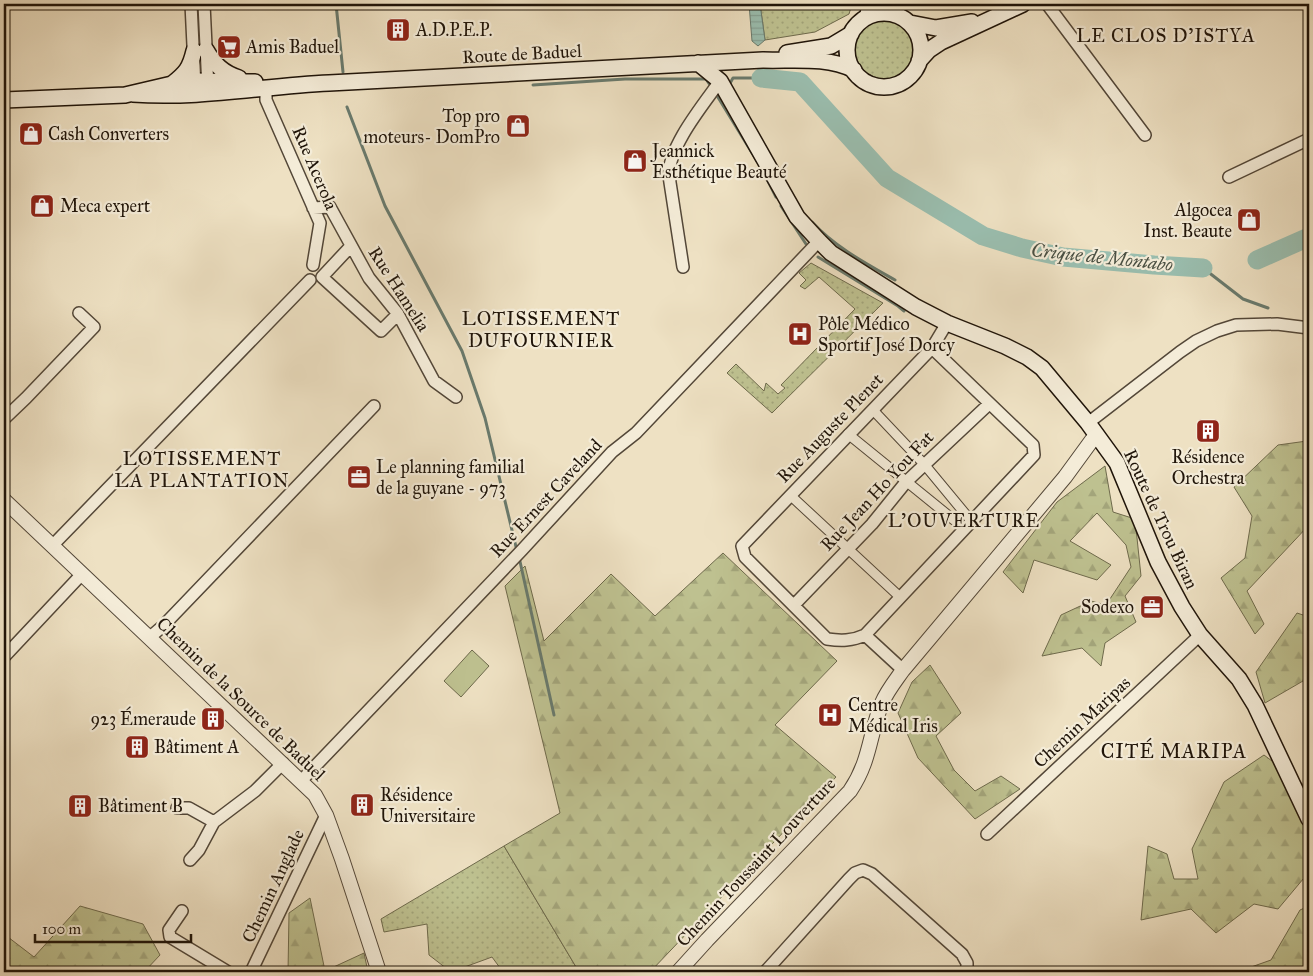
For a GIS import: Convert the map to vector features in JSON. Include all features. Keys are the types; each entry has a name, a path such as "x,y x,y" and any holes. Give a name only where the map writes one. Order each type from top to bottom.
{"main road":[{"path":"1004,12 972,22 936,28 900,14 867,11 851,34 848,52 854,70 868,83 877,86 887,86 902,82 914,70 919,61 941,42 1022,4"},
{"path":"900,14 919,37 921,45 919,61"},
{"name":"Route de Baduel","path":"763,60 786,53 832,46 851,34"},
{"path":"172,84 182,76 200,51 229,75 247,81"},
{"name":"Route de Baduel","path":"133,94 172,84 202,88 266,87 763,60 820,61 846,66 854,70"},
{"path":"720,80 742,61"},
{"name":"Route de Trou Biran","path":"698,64 720,80 797,217 819,241 831,252 916,308 947,323 1006,346 1027,357 1042,368 1088,423 1116,463 1169,584 1200,635 1239,679 1255,705 1309,819"},
{"name":"Route de Baduel","path":"4,100 133,94 162,96 247,81 282,85"}],"street":[{"path":"191,4 200,51 202,88"},
{"path":"200,51 204,4"},
{"path":"1047,4 1145,135"},
{"path":"683,268 669,176 670,162 679,142 720,80"},
{"name":"Rue Acerola","path":"266,87 266,100 320,223 313,265"},
{"path":"1229,177 1309,139"},
{"name":"Rue Hamelia","path":"313,208 330,207 369,278 398,314 434,381 456,397"},
{"name":"Rue Ernest Caveland","path":"301,781 512,561 612,452 636,433 819,241"},
{"path":"351,246 322,277 381,331 398,314"},
{"path":"52,546 310,280"},
{"path":"4,419 94,327 79,313"},
{"name":"Rue Auguste Plenet","path":"794,605 745,557 742,546 932,348 947,323"},
{"path":"1088,423 1180,352 1196,341 1217,331 1236,325 1277,324 1309,328"},
{"path":"794,605 827,639 840,641 854,640 865,635 1034,455 1033,445 932,348"},
{"name":"Rue Jean Ho You Fat","path":"794,605 881,514 906,482 989,404"},
{"path":"150,638 374,406"},
{"path":"873,410 924,464 968,526"},
{"path":"848,434 906,482 968,526"},
{"name":"Chemin Toussaint Louverture","path":"678,972 706,940 850,791 866,762 882,702 903,670 1065,477 1097,436"},
{"path":"790,495 900,597"},
{"name":"Chemin de la Source de Baduel","path":"4,500 315,795 326,814 379,972"},
{"path":"4,657 82,574"},
{"path":"865,635 903,670"},
{"name":"Chemin Maripas","path":"987,834 1200,635"},
{"path":"190,860 199,850 214,822 255,791 282,763"},
{"path":"178,808 189,808 214,822"},
{"name":"Chemin Anglade","path":"251,972 326,814"},
{"path":"764,972 849,879 855,873 864,870 872,874 962,954 967,963 967,972"},
{"path":"182,911 168,930 170,937 228,972"}],"green space":[{"path":"760,4 852,4 849,14 815,32 765,40"},
{"path":"885,19 901,24 906,28 910,33 915,49 910,65 906,70 901,74 885,79 869,74 864,70 860,65 855,49 860,33 864,28 869,24"},
{"path":"811,263 883,303 772,413 727,373 736,364 764,391 766,383 778,394 785,388 781,385 855,309 819,277 805,289 800,286 806,280 799,273"},
{"path":"1307,441 1309,447 1309,525 1247,591 1264,624 1255,634 1221,578 1245,558 1252,516 1234,487 1278,445"},
{"path":"1105,466 1113,512 1135,519 1141,576 1125,596 1136,622 1105,643 1101,666 1082,648 1042,656 1061,615 1091,601 1106,605 1131,567 1126,545 1097,513 1070,541 1111,565 1097,580 1034,560 1023,593 1003,572 1057,502"},
{"path":"723,553 837,661 775,725 836,777 650,972 579,972 504,846 560,813 505,586 525,566 544,641 611,574 655,616"},
{"path":"1297,613 1309,617 1309,654 1303,681 1265,703 1256,672"},
{"path":"472,650 489,666 461,697 444,681"},
{"path":"930,665 961,713 936,736 954,770 975,791 1001,776 1020,789 975,819 918,758 898,713 912,682"},
{"path":"1264,755 1309,789 1309,816 1305,823 1309,844 1309,872 1278,909 1254,904 1216,933 1191,909 1141,920 1148,846 1167,854 1174,879 1198,879 1192,849 1224,782"},
{"path":"504,846 579,972 503,972 492,957 451,972 429,955 427,924 384,932 381,919"},
{"path":"310,898 325,971 364,953 368,972 288,972 289,913"},
{"path":"80,906 143,924 160,955 144,972 4,972 4,934 34,957"},
{"path":"1309,906 1309,972 1237,972 1271,960 1300,910"}],"shaded area":[{"path":"749,4 760,4 765,40 758,46 752,41"}],"waterway":[{"path":"336,4 343,72"},
{"path":"729,85 733,78 761,78"},
{"name":"Crique de Montabo","path":"761,78 800,82 887,178 983,236 1022,248 1063,257 1203,268"},
{"path":"533,85 625,79 706,79 710,85"},
{"path":"716,94 757,161"},
{"path":"347,107 385,206 462,351 485,418 517,551"},
{"path":"765,175 776,197"},
{"path":"781,206 806,244"},
{"path":"812,222 840,247 895,280"},
{"name":"Crique de Montabo","path":"1257,260 1309,237"},
{"path":"818,257 904,311"},
{"path":"1203,268 1243,299 1268,308"},
{"path":"519,557 554,715"}],"place":[{"name":"A.D.P.E.P.","path":"398,30"},
{"name":"Amis Baduel","path":"229,47"},
{"name":"Top pro moteurs- DomPro","path":"518,126"},
{"name":"Cash Converters","path":"31,134"},
{"name":"Jeannick Esthétique Beauté","path":"635,161"},
{"name":"Meca expert","path":"42,206"},
{"name":"Algocea Inst. Beaute","path":"1249,220"},
{"name":"Pôle Médico Sportif José Dorcy","path":"800,334"},
{"name":"Résidence Orchestra","path":"1208,431"},
{"name":"Le planning familial de la guyane - 973","path":"359,477"},
{"name":"Sodexo","path":"1152,607"},
{"name":"Centre Médical Iris","path":"830,715"},
{"name":"923 Émeraude","path":"213,719"},
{"name":"Bâtiment A","path":"137,747"},
{"name":"Résidence Universitaire","path":"362,805"},
{"name":"Bâtiment B","path":"80,806"}],"district":[{"name":"LE CLOS D'ISTYA","path":"1166,35"},
{"name":"LOTISSEMENT DUFOURNIER","path":"541,329"},
{"name":"LOTISSEMENT LA PLANTATION","path":"202,469"},
{"name":"L'OUVERTURE","path":"964,520"},
{"name":"CITÉ MARIPA","path":"1174,751"}]}
